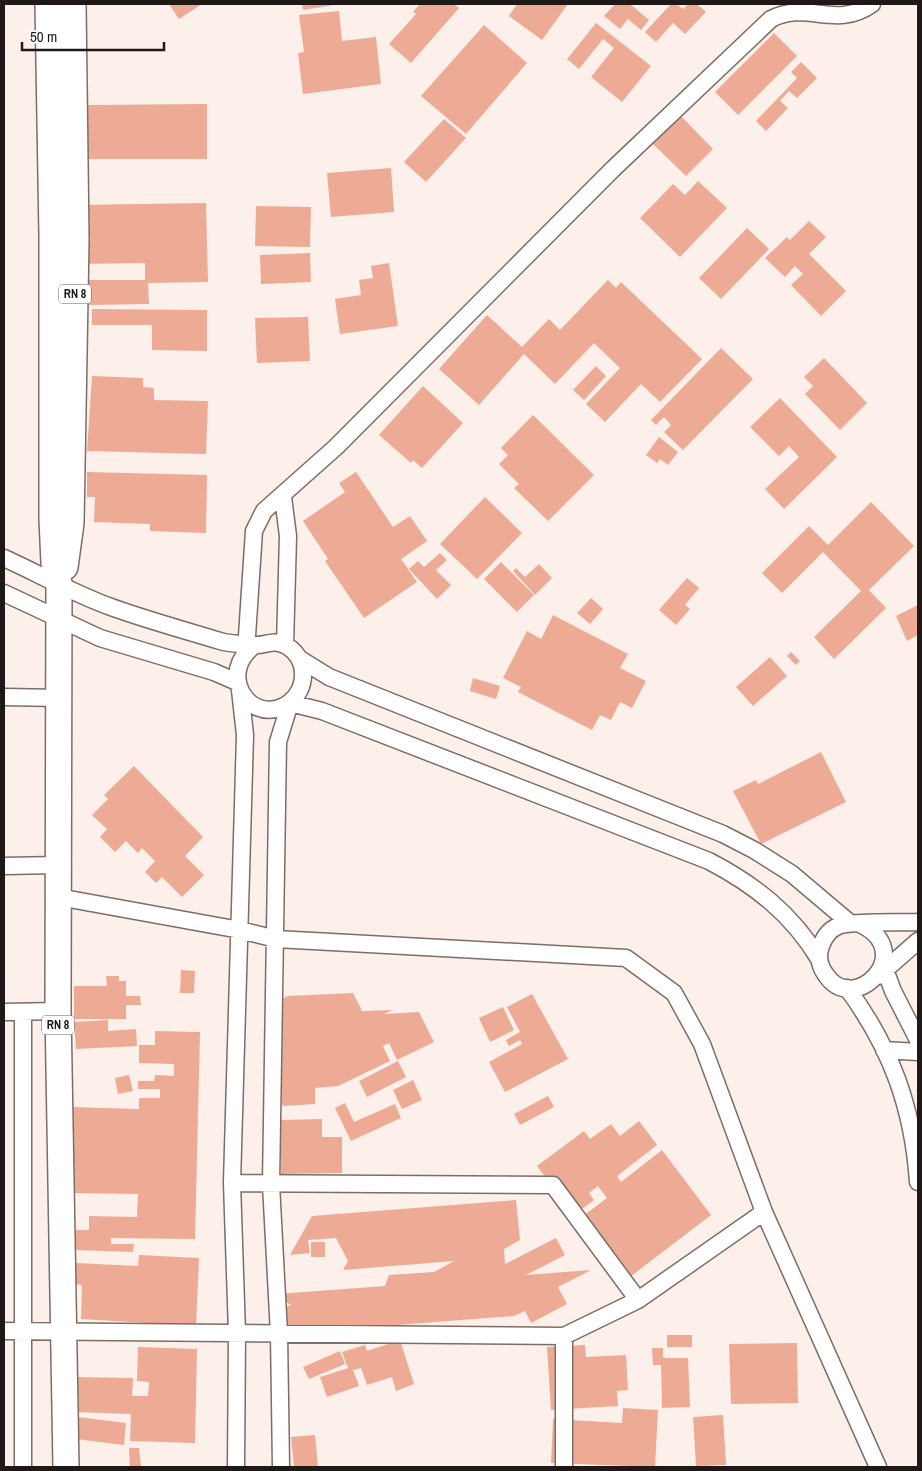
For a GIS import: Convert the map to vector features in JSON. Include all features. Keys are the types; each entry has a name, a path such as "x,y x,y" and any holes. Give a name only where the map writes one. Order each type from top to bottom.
{"main road":[{"name":"RN 8","path":"48,4 52,236 52,519 54,563 59,583 58,1011 66,1467"},
{"name":"RN 8","path":"59,583 67,559 71,523 76,240 73,4"}],"street":[{"path":"236,1467 237,1333 232,1183 245,735 238,686 240,660 250,647 254,531 264,511 283,497 336,447 613,169 771,19 780,14 800,10 839,16 851,15 872,4"},
{"path":"283,497 288,536 285,645"},
{"path":"4,558 110,607 223,642 250,647 276,642 285,645 300,659 329,677 723,834 754,850 792,874 855,924 877,935 882,944 882,970 918,1040"},
{"path":"4,593 100,638 214,672 238,686 247,700 262,708 280,708 290,703 298,694 303,683 304,671 300,659"},
{"path":"4,697 59,698"},
{"path":"281,1467 279,1334 271,1184 278,742 290,703"},
{"path":"290,703 332,714 709,861 739,877 790,918 819,959 822,969 828,978 836,985 858,988 868,984 918,941"},
{"path":"4,866 59,865"},
{"path":"58,897 240,930 276,939 626,958 674,993 702,1044 764,1212 878,1467"},
{"path":"819,959 820,948 830,931 840,925 918,922"},
{"path":"847,988 869,1018 898,1076 909,1120 918,1182"},
{"path":"4,1012 58,1011"},
{"path":"23,1012 23,1467"},
{"path":"884,1050 918,1052"},
{"path":"232,1183 553,1185 638,1300"},
{"path":"4,1331 64,1330 564,1336 638,1300 764,1212"},
{"path":"564,1336 564,1467"}],"building":[{"path":"169,4 202,4 179,19"},
{"path":"302,4 334,4 334,5 303,10"},
{"path":"420,4 454,4 459,8 411,63 389,44 416,14 413,12"},
{"path":"517,4 568,4 542,40 509,16"},
{"path":"615,4 630,4 649,20 641,30 628,19 620,29 604,16"},
{"path":"671,4 676,4 683,9 688,4 697,4 706,12 685,34 673,23 656,42 645,32"},
{"path":"339,11 342,41 376,37 381,84 303,94 298,53 304,52 299,15"},
{"path":"596,23 651,66 622,102 591,77 614,48 603,39 579,69 567,59"},
{"path":"484,25 527,63 466,134 421,96"},
{"path":"774,33 797,56 738,115 715,92"},
{"path":"801,62 817,78 797,98 789,91 780,101 788,108 766,131 756,121 797,78 791,72"},
{"path":"207,104 207,159 87,159 87,105"},
{"path":"678,113 713,149 686,176 650,141"},
{"path":"444,119 466,138 426,182 404,162"},
{"path":"391,168 394,212 331,217 327,173"},
{"path":"698,181 727,208 680,257 640,218 673,184 685,195"},
{"path":"206,203 208,282 148,283 149,304 88,305 87,280 145,280 145,263 77,264 76,205"},
{"path":"256,206 311,207 310,247 255,246"},
{"path":"809,221 826,237 809,254 846,291 821,316 791,285 803,274 795,266 785,277 765,258 787,237 790,240"},
{"path":"747,228 769,249 721,299 699,278"},
{"path":"310,253 311,282 261,284 260,255"},
{"path":"389,263 398,326 340,334 335,299 361,295 359,280 373,278 371,266"},
{"path":"608,280 616,288 621,282 702,359 660,402 641,384 605,422 586,404 620,368 594,343 555,384 524,354 479,405 439,369 487,315 522,347 549,319 560,330"},
{"path":"92,309 207,310 207,351 152,350 152,325 92,325"},
{"path":"308,317 310,361 257,363 255,318"},
{"path":"721,348 753,379 683,450 664,432 671,425 664,417 656,425 651,420"},
{"path":"824,358 867,403 840,430 805,394 813,386 804,377"},
{"path":"596,366 606,376 584,400 573,390"},
{"path":"92,376 143,378 143,387 154,388 154,400 208,401 206,454 87,451"},
{"path":"423,386 463,423 422,468 413,460 411,463 379,435"},
{"path":"780,398 837,457 784,509 765,489 799,457 789,446 779,456 750,427"},
{"path":"533,415 594,475 548,521 514,488 519,484 499,464 508,455 501,448"},
{"path":"659,437 678,452 668,465 660,459 657,463 646,455"},
{"path":"87,472 207,475 206,533 150,531 150,524 94,522 95,497 87,497"},
{"path":"356,472 393,527 410,516 427,541 401,559 417,582 364,618 325,561 328,559 303,521 345,492 339,483"},
{"path":"485,497 522,533 477,579 440,544"},
{"path":"871,502 914,546 869,590 886,608 834,659 814,637 861,591 823,552 782,593 762,573 809,526 828,545"},
{"path":"440,553 447,560 436,570 451,585 437,599 409,569 418,561 424,567"},
{"path":"501,562 534,595 517,612 484,579"},
{"path":"539,564 552,578 535,595 513,571 516,568 525,577"},
{"path":"687,578 699,588 685,605 690,609 676,625 659,610"},
{"path":"591,598 603,609 590,624 577,613"},
{"path":"918,605 918,635 907,641 896,616"},
{"path":"553,615 628,654 620,668 646,681 632,708 620,702 611,720 600,715 592,730 518,692 521,687 503,678 527,631 541,639"},
{"path":"791,652 800,661 796,665 787,656"},
{"path":"770,657 787,676 753,706 736,687"},
{"path":"473,678 500,686 496,699 470,691"},
{"path":"821,752 846,802 761,844 733,791 756,780 758,784"},
{"path":"134,766 203,837 185,856 204,875 182,897 162,877 156,883 145,872 155,861 142,848 138,853 126,841 115,852 100,837 107,829 92,815 108,799 104,795"},
{"path":"181,970 195,971 194,993 180,993"},
{"path":"106,976 119,976 119,981 126,981 126,996 140,996 141,1005 126,1005 126,1019 74,1019 74,986 107,986"},
{"path":"353,993 362,1011 393,1010 384,1014 419,1012 434,1042 397,1060 389,1043 383,1046 390,1061 338,1086 315,1088 315,1104 283,1106 280,1101 276,1002 288,996"},
{"path":"532,994 568,1059 505,1092 489,1062 522,1044 520,1040 509,1046 506,1040 520,1032 507,1007"},
{"path":"503,1007 514,1030 490,1042 479,1018"},
{"path":"108,1020 108,1031 136,1029 137,1046 76,1049 74,1022"},
{"path":"155,1031 200,1032 195,1239 111,1238 111,1244 134,1244 133,1252 75,1250 76,1230 89,1230 89,1216 137,1217 138,1194 69,1193 71,1107 139,1109 139,1098 160,1098 160,1089 138,1089 138,1081 154,1081 155,1075 174,1076 174,1064 139,1063 139,1045 155,1045"},
{"path":"398,1061 406,1077 367,1097 359,1081"},
{"path":"129,1075 133,1091 118,1094 115,1078"},
{"path":"413,1080 422,1100 402,1109 393,1090"},
{"path":"548,1096 554,1107 520,1125 514,1114"},
{"path":"345,1103 354,1122 395,1104 401,1118 351,1141 335,1108"},
{"path":"322,1119 322,1137 342,1137 342,1173 281,1174 280,1120"},
{"path":"639,1121 657,1145 617,1176 621,1182 662,1150 711,1215 622,1283 575,1222 607,1198 598,1186 589,1193 594,1200 574,1215 537,1166 584,1131 590,1139 611,1124 620,1136"},
{"path":"516,1200 520,1240 504,1249 505,1264 556,1238 565,1255 526,1275 591,1270 558,1287 567,1304 531,1323 525,1311 514,1316 280,1334 278,1311 291,1305 278,1297 277,1294 385,1286 389,1275 434,1272 454,1261 343,1270 348,1261 336,1238 308,1240 310,1253 290,1255 312,1216"},
{"path":"311,1242 325,1242 325,1257 311,1257"},
{"path":"139,1255 199,1258 196,1326 81,1319 82,1285 75,1284 76,1263 138,1266"},
{"path":"667,1335 692,1335 692,1347 667,1347"},
{"path":"400,1340 414,1384 396,1391 392,1377 367,1385 361,1368 353,1370 359,1386 327,1397 320,1377 348,1368 342,1352 365,1345 367,1351"},
{"path":"797,1343 798,1403 731,1404 729,1344"},
{"path":"585,1345 586,1357 626,1355 628,1390 617,1391 618,1406 551,1410 547,1347"},
{"path":"138,1347 197,1349 195,1443 130,1441 131,1414 73,1412 74,1377 133,1378 132,1396 148,1396 149,1382 137,1381"},
{"path":"652,1348 663,1348 663,1358 688,1358 690,1407 662,1408 661,1365 653,1365"},
{"path":"340,1351 345,1364 309,1379 303,1367"},
{"path":"623,1408 658,1410 655,1467 551,1463 553,1419 622,1423"},
{"path":"723,1415 726,1465 696,1466 693,1417"},
{"path":"78,1417 126,1423 124,1445 76,1439"},
{"path":"315,1435 318,1467 294,1467 291,1437"},
{"path":"129,1448 139,1448 141,1467 130,1467"}]}
